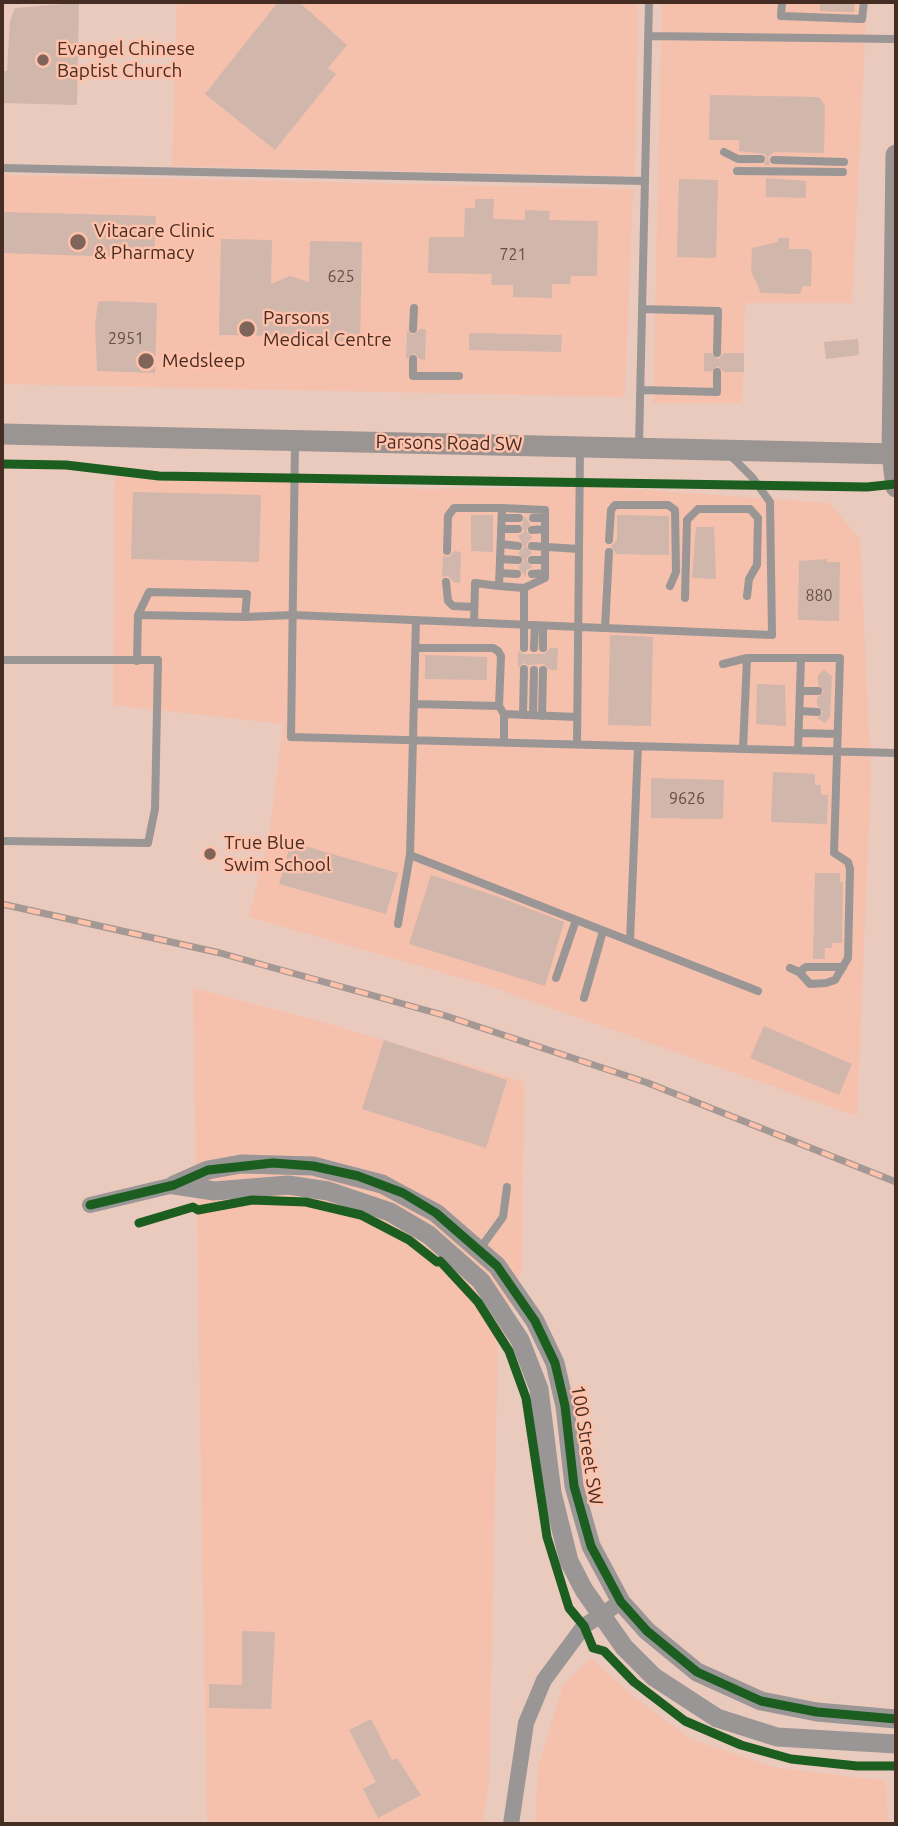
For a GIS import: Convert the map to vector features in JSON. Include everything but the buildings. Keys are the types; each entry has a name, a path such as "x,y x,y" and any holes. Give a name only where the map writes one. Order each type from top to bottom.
{"main road":[{"path":"896,155 896,487"},
{"name":"Parsons Road SW","path":"2,434 895,455"}],"street":[{"name":"100 Street SW","path":"90,1205 174,1185 208,1170 242,1164 290,1163 337,1170 403,1193 436,1213 480,1248 526,1306 555,1363 565,1406 580,1513 599,1565 621,1602 670,1652 696,1672 728,1688 761,1701 789,1707 896,1718"},
{"name":"100 Street SW","path":"174,1185 214,1191 288,1185 328,1191 390,1212 429,1236 464,1264 494,1297 530,1362 544,1414 552,1493 569,1560 600,1615 624,1647 654,1677 717,1718 777,1737 896,1744"},
{"path":"510,1824 519,1756 535,1699 568,1644 584,1626 621,1602"}],"lane":[{"path":"639,448 649,2"},
{"path":"782,2 781,16 862,19 864,2"},
{"path":"648,36 896,39"},
{"path":"724,152 738,159 761,159"},
{"path":"774,160 844,162"},
{"path":"2,168 645,181"},
{"path":"737,171 843,172"},
{"path":"413,329 414,308"},
{"path":"642,309 718,311 718,353"},
{"path":"413,359 413,376 459,376"},
{"path":"640,390 717,391 717,372"},
{"path":"295,440 291,737 896,753"},
{"path":"578,744 580,447"},
{"path":"138,615 293,615 772,635 770,502 752,477 725,450"},
{"path":"609,540 611,510 615,505 668,505 675,510 676,572 670,586"},
{"path":"447,551 448,516 454,508 545,510 545,578 524,588 475,583 474,623"},
{"path":"499,586 502,508"},
{"path":"685,598 687,520 698,509 750,509 758,518 757,565 749,579 747,596"},
{"path":"502,518 519,518"},
{"path":"533,518 545,518"},
{"path":"501,529 518,529"},
{"path":"532,530 545,529"},
{"path":"501,544 518,546"},
{"path":"532,546 579,549"},
{"path":"605,628 609,552"},
{"path":"500,559 518,560"},
{"path":"532,560 545,560"},
{"path":"500,573 517,574"},
{"path":"532,573 545,573"},
{"path":"446,582 447,601 453,606 474,607"},
{"path":"524,588 524,648"},
{"path":"136,661 138,615 149,592 247,594 246,617"},
{"path":"398,924 410,855 416,620"},
{"path":"539,625 539,648"},
{"path":"416,648 493,648 498,651 501,656 503,743"},
{"path":"743,749 747,657"},
{"path":"723,664 747,657 840,658 835,692 838,751 834,853 848,862 850,869 849,946 843,967 835,980 810,984 799,972 790,968"},
{"path":"798,750 801,658"},
{"path":"2,660 158,660 155,809 148,843 2,841"},
{"path":"523,715 524,669"},
{"path":"537,715 538,670"},
{"path":"800,691 818,691"},
{"path":"415,704 501,710 523,715 578,717"},
{"path":"800,711 817,712"},
{"path":"799,733 838,734"},
{"path":"630,941 638,746"},
{"path":"410,855 758,992"},
{"path":"556,978 576,920"},
{"path":"584,998 603,931"},
{"path":"799,972 806,967 843,967"},
{"path":"464,1264 503,1217 507,1187"}],"shaded area":[{"path":"177,2 638,2 635,176 172,166"},
{"path":"662,2 867,2 852,303 745,303 742,403 653,403"},
{"path":"2,175 633,189 625,397 2,384"},
{"path":"115,474 422,489 602,487 829,503 860,539 871,776 857,1116 486,985 249,917 269,837 283,724 113,705"},
{"path":"193,988 319,1021 524,1082 522,1269 498,1341 489,1780 483,1824 207,1824"},
{"path":"591,1658 632,1695 691,1739 773,1767 886,1781 888,1824 535,1824 538,1767 563,1685"}],"railway":[{"path":"2,904 220,953 443,1015 648,1083 896,1182"}],"cycle path":[{"path":"2,464 66,465 159,476 867,487 896,484"},
{"path":"90,1205 174,1185 208,1170 273,1163 313,1166 358,1176 403,1193 436,1213 497,1266 535,1321 555,1363 565,1406 574,1486 591,1546 621,1602 647,1631 697,1672 761,1701 817,1712 896,1719"},
{"path":"139,1223 193,1207 198,1210 252,1200 306,1202 361,1215 409,1240 437,1262 440,1261 478,1302 509,1351 526,1398 547,1537 569,1608 584,1626 593,1648 604,1651 634,1682 685,1721 741,1745 791,1759 857,1766 896,1766"}],"place":[{"name":"Evangel Chinese Baptist Church","path":"43,60"},
{"name":"Vitacare Clinic & Pharmacy","path":"78,242"},
{"name":"Parsons Medical Centre","path":"247,329"},
{"name":"Medsleep","path":"146,361"},
{"name":"True Blue Swim School","path":"210,854"}]}
